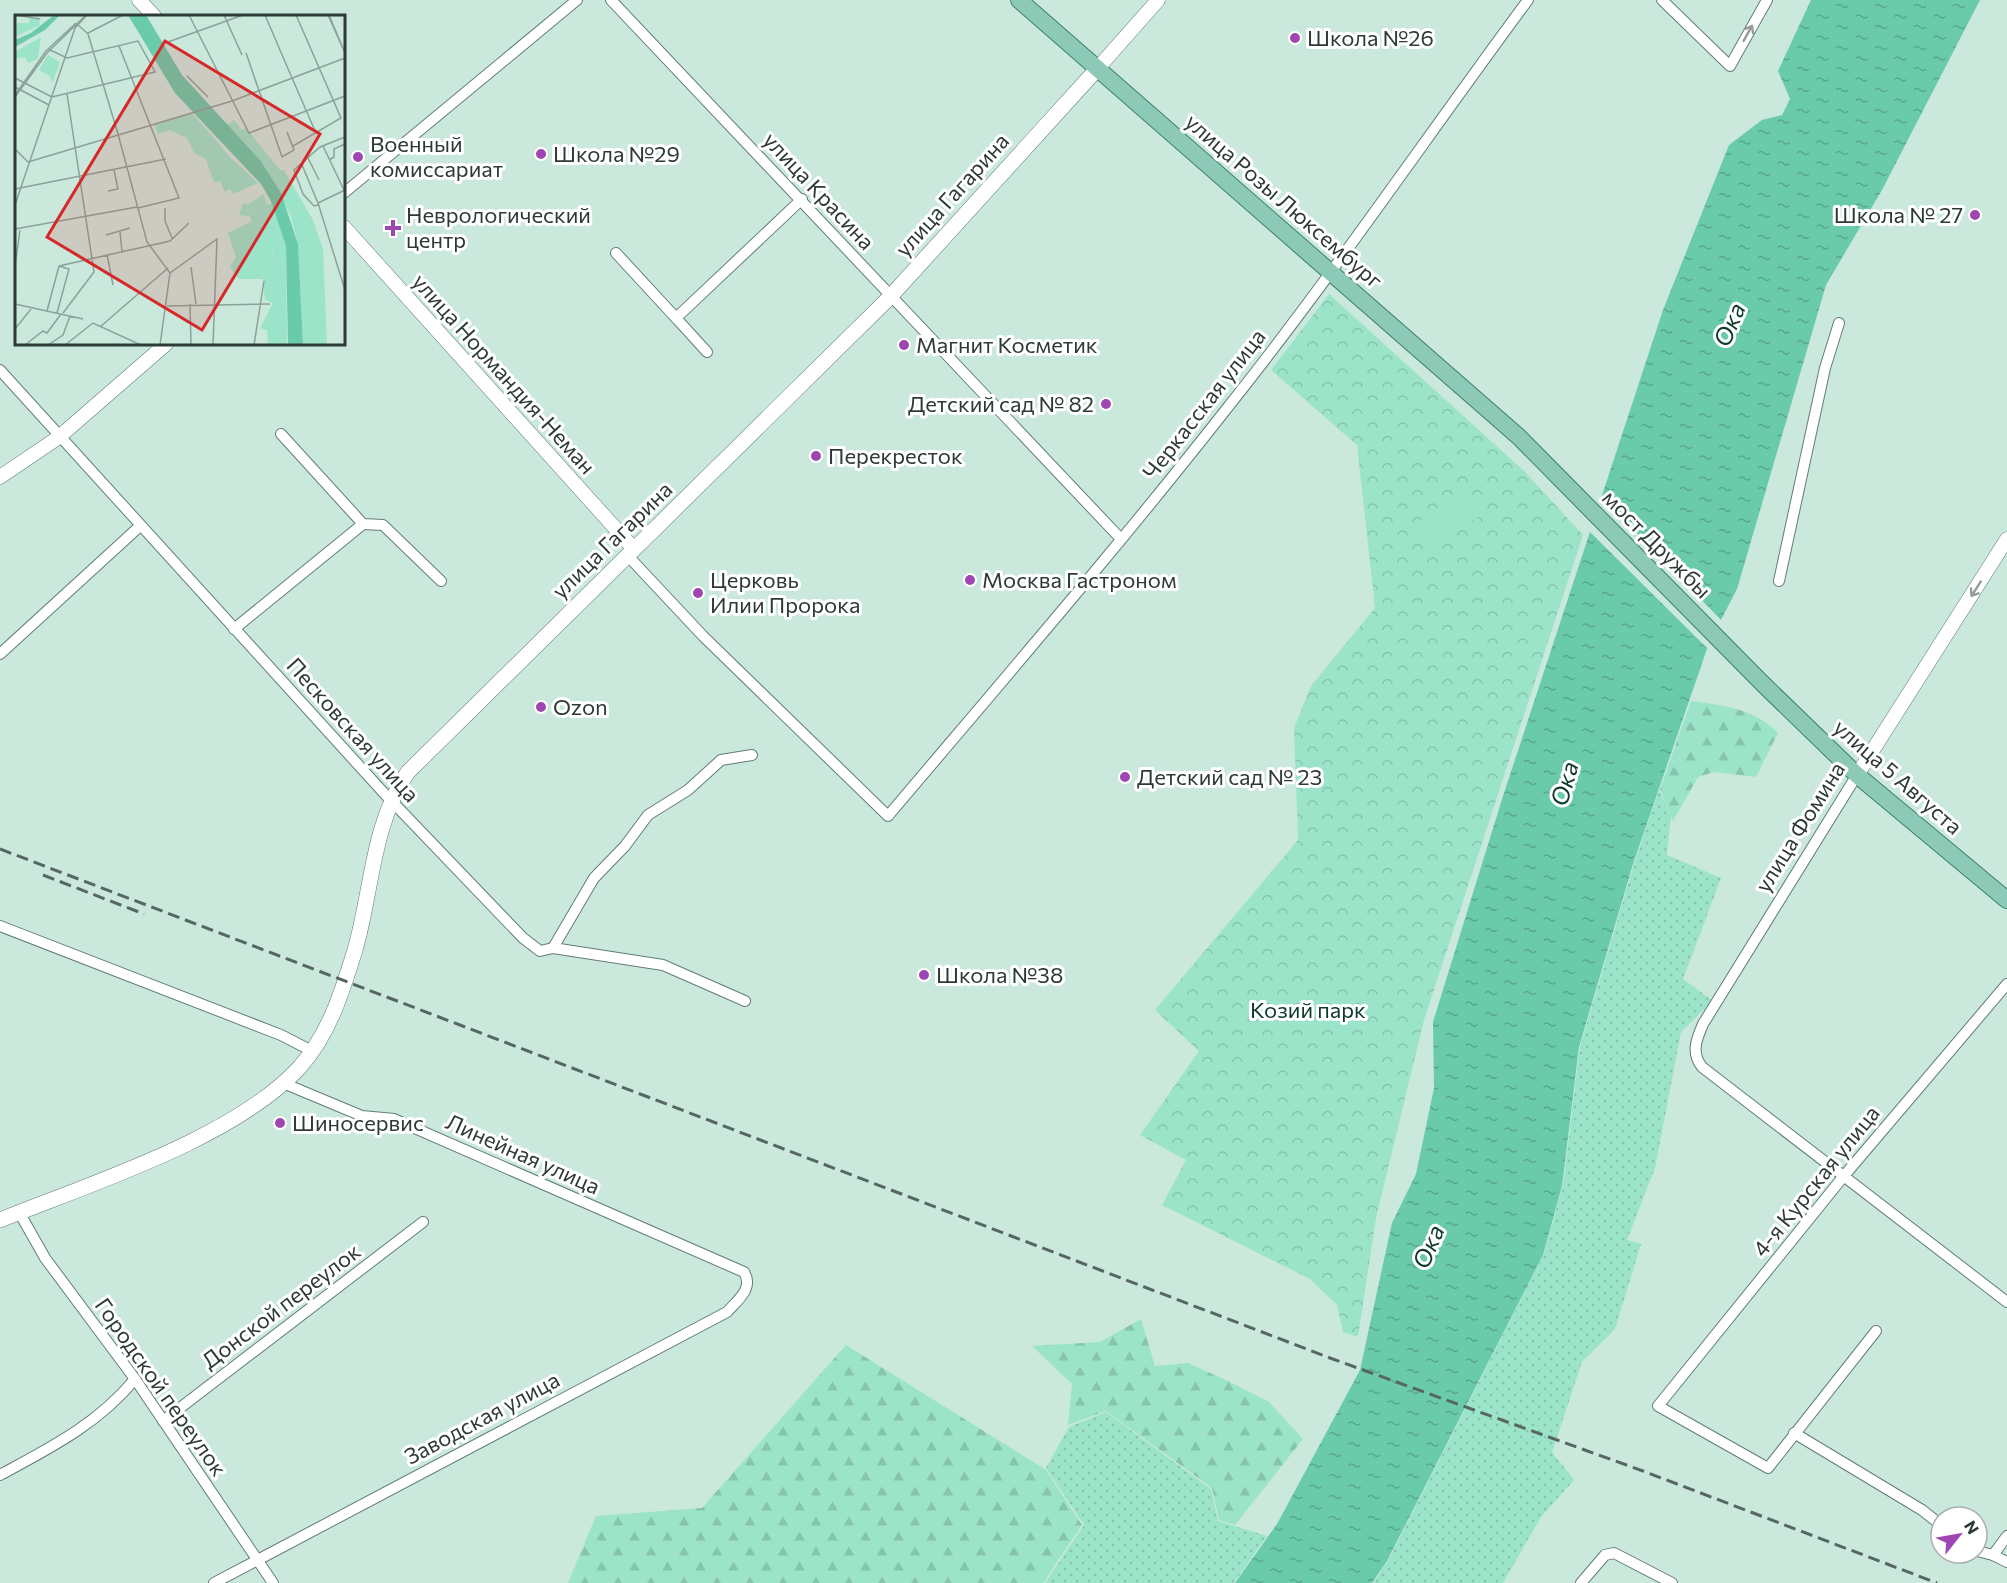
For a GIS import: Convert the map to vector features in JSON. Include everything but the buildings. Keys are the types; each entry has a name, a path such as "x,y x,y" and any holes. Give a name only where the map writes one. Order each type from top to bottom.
{"main road":[{"name":"улица Розы Люксембург","path":"1020,0 1519,437"},
{"name":"улица Гагарина","path":"0,1220 182,1146 245,1110 283,1083 312,1051 326,1030 342,992 391,801 408,772 890,297 1098,68"},
{"name":"мост Дружбы","path":"1519,437 1763,684"},
{"name":"улица 5 Августа","path":"1763,684 1857,775 2007,900"}],"street":[{"path":"139,0 152,15"},
{"path":"345,192 577,0"},
{"name":"улица Красина","path":"611,0 802,199 890,297 1121,539"},
{"name":"улица Гагарина","path":"1098,68 1158,0"},
{"name":"Черкасская улица","path":"888,816 1121,539 1229,406 1331,271 1528,0"},
{"path":"1662,0 1730,66 1767,0"},
{"path":"676,318 802,199"},
{"name":"улица Нормандия-Неман","path":"345,228 703,636 888,816"},
{"path":"616,253 707,352"},
{"path":"1779,581 1825,368 1839,323"},
{"path":"0,477 59,437 164,345"},
{"name":"Песковская улица","path":"0,370 391,801 523,938 540,951 553,948 663,964 745,1001"},
{"path":"281,434 363,524"},
{"path":"234,629 363,524 383,525 441,581"},
{"path":"0,654 140,526"},
{"name":"улица Фомина","path":"1843,1177 1702,1068 1696,1060 1694,1050 1703,1024 2007,539"},
{"path":"553,948 594,878 625,846 648,815 688,790 721,760 752,755"},
{"path":"0,926 281,1035 312,1051"},
{"name":"4-я Курская улица","path":"1794,1433 1768,1468 1658,1406 1843,1177 2007,984"},
{"name":"Линейная улица","path":"283,1083 362,1116 394,1119 744,1272"},
{"path":"1843,1177 2007,1302"},
{"name":"Городской переулок","path":"19,1212 45,1258 135,1379 273,1583"},
{"name":"Донской переулок","path":"163,1421 423,1222"},
{"name":"Заводская улица","path":"214,1583 727,1311 748,1287 748,1279 744,1272"},
{"path":"1876,1331 1794,1433 1929,1516"},
{"path":"0,1475 62,1442 97,1419 135,1379"},
{"path":"1993,1555 2007,1536"},
{"path":"1581,1583 1605,1555 1614,1553 1672,1583"},
{"path":"1989,1554 2007,1562"}],"green space":[{"name":"Козий парк","path":"1329,294 1525,472 1583,535 1424,1020 1376,1218 1358,1337 1343,1332 1337,1305 1310,1279 1162,1205 1186,1160 1140,1135 1199,1051 1155,1010 1298,840 1294,728 1311,686 1375,608 1357,445 1271,370"},
{"path":"1463,492 1480,516 1432,548 1416,524"},
{"path":"1691,701 1749,713 1778,733 1756,777 1714,772 1698,777 1673,821 1660,789"},
{"path":"1659,790 1671,815 1667,855 1721,878 1683,979 1713,1001 1681,1032 1655,1168 1627,1240 1641,1244 1615,1329 1582,1362 1552,1452 1574,1480 1541,1517 1503,1583 1373,1583 1388,1561 1544,1254 1563,1185 1580,1047 1634,864"},
{"path":"1141,1319 1155,1366 1188,1363 1230,1382 1269,1402 1303,1439 1235,1525 1219,1520 1212,1488 1106,1411 1068,1425 1072,1384 1032,1346 1100,1342"},
{"path":"846,1345 1046,1470 1082,1525 1043,1583 568,1583 596,1516 702,1508"},
{"path":"1106,1412 1211,1489 1218,1521 1267,1536 1234,1583 1045,1583 1084,1525 1046,1468 1069,1427"}],"water":[{"name":"Ока","path":"1811,0 1980,0 1882,190 1826,285 1737,589 1709,643 1633,864 1579,1047 1562,1186 1543,1255 1387,1561 1372,1583 1235,1583 1277,1524 1360,1370 1392,1223 1416,1174 1434,1088 1433,1022 1503,796 1663,310 1729,145 1762,120 1782,115 1790,99 1778,71"}],"pier":[{"path":"1600,495 1723,622 1710,651 1589,531"}],"railway":[{"path":"0,849 1330,1358 1643,1471 1937,1583"},
{"path":"43,875 144,914"}],"place":[{"name":"Школа №26","path":"1295,38"},
{"name":"Школа №29","path":"541,154"},
{"name":"Военный комиссариат","path":"358,157"},
{"name":"Школа № 27","path":"1975,215"},
{"name":"Неврологический центр","path":"393,228"},
{"name":"Магнит Косметик","path":"904,345"},
{"name":"Детский сад № 82","path":"1106,404"},
{"name":"Перекресток","path":"816,456"},
{"name":"Москва Гастроном","path":"970,580"},
{"name":"Церковь Илии Пророка","path":"698,593"},
{"name":"Ozon","path":"541,707"},
{"name":"Детский сад № 23","path":"1125,777"},
{"name":"Школа №38","path":"924,975"},
{"name":"Шиносервис","path":"280,1123"}]}
